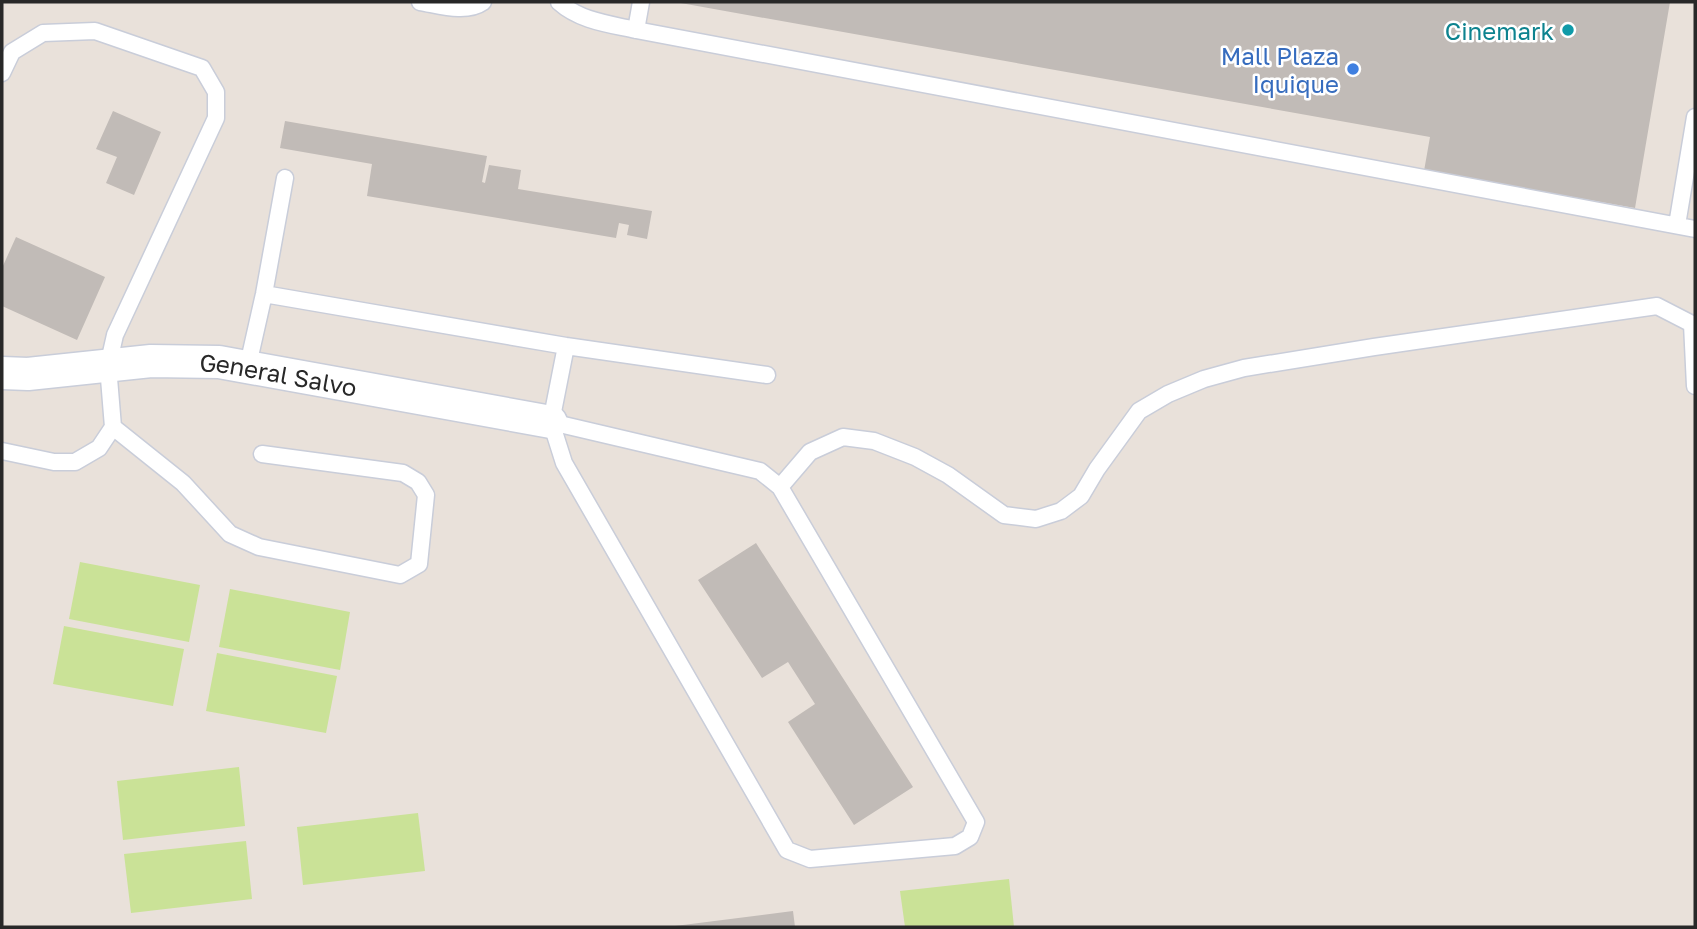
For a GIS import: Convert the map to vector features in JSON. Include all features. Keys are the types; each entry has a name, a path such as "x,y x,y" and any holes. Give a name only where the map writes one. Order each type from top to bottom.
{"street":[{"name":"General Salvo","path":"2,373 28,374 151,361 219,362 248,365 551,422"}],"lane":[{"path":"420,2 454,8 483,2"},
{"path":"559,2 568,10 587,19 636,30 1695,229"},
{"path":"636,30 641,2"},
{"path":"2,73 12,52 43,33 95,31 202,68 216,92 216,118 115,335 108,366 113,427 99,448 75,462 54,462 2,451"},
{"path":"1677,225 1695,117"},
{"path":"248,365 285,178"},
{"path":"264,294 566,346 767,375"},
{"path":"780,487 810,452 843,437 874,441 915,457 948,475 1004,515 1036,519 1060,511 1082,496 1097,469 1139,411 1168,394 1204,379 1244,368 1374,346 1657,306 1692,324 1695,386"},
{"path":"551,422 760,471 780,487 976,822 970,837 955,846 810,859 788,850 564,463 551,422 566,346"},
{"path":"113,427 183,483 230,534 259,547 400,575 419,564 426,495 418,482 403,473 262,454"}],"green space":[{"path":"80,562 200,585 189,642 69,619"},
{"path":"230,589 350,612 340,670 219,647"},
{"path":"64,626 184,649 173,706 53,684"},
{"path":"217,653 337,676 326,733 206,711"},
{"path":"239,767 245,826 123,840 117,781"},
{"path":"418,813 425,871 303,885 297,827"},
{"path":"246,841 252,899 131,913 124,854"},
{"path":"1009,879 1014,927 905,927 900,891"}],"building":[{"name":"Mall Plaza Iquique","path":"675,2 1670,2 1635,208 1424,171 1430,137"},
{"path":"113,111 161,132 134,195 106,183 117,157 96,149"},
{"path":"285,121 487,156 482,182 485,183 489,165 521,170 518,189 652,211 647,239 627,235 629,225 619,223 616,238 367,196 372,164 280,148"},
{"path":"16,237 105,277 77,340 2,306 2,268"},
{"path":"756,543 913,787 854,825 788,722 815,704 788,662 762,678 698,580"},
{"path":"793,911 795,927 675,927 675,926"}],"place":[{"name":"Cinemark","path":"1568,30"},
{"name":"Mall Plaza Iquique","path":"1353,69"}]}
